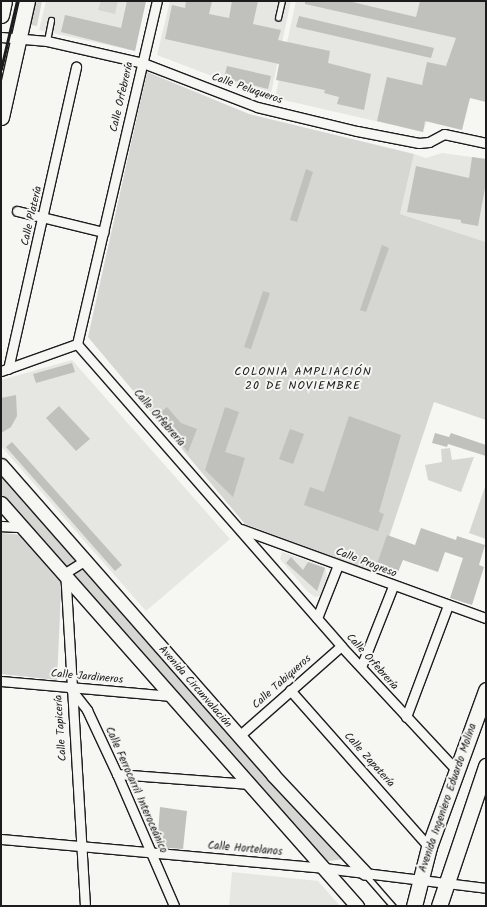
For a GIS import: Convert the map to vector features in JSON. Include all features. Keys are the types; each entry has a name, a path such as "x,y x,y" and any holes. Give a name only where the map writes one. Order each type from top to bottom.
{"main road":[{"path":"1,15 4,1"},
{"path":"1,117 27,1"},
{"name":"Avenida Circunvalación","path":"1,465 239,736 365,873"},
{"path":"1,503 65,573 171,696 357,906"},
{"name":"Avenida Ingeniero Eduardo Molina","path":"414,906 419,880 429,846 486,690"},
{"path":"439,906 445,883 486,766"}],"street":[{"name":"Calle Orfebrería","path":"157,1 77,344 341,646 457,771"},
{"name":"Calle Peluqueros","path":"1,37 19,37 47,41 143,63 257,107 419,143 429,142 444,134 486,143"},
{"name":"Calle Platería","path":"4,370 44,218 76,67"},
{"path":"17,211 103,232"},
{"path":"4,370 77,344"},
{"path":"1,526 23,527"},
{"name":"Calle Progreso","path":"238,528 393,586 486,618"},
{"path":"65,573 86,560"},
{"path":"317,618 338,565"},
{"name":"Calle Tapicería","path":"65,573 70,688 85,906"},
{"path":"361,667 393,586"},
{"path":"406,717 448,605"},
{"name":"Calle Tabiqueros","path":"239,736 341,646"},
{"name":"Calle Jardineros","path":"1,682 171,696"},
{"name":"Calle Ferrocarril Interoceánico","path":"70,688 87,710 117,774 174,906"},
{"name":"Calle Zapatería","path":"290,690 429,846"},
{"path":"117,774 250,784"},
{"name":"Calle Hortelanos","path":"1,839 151,854 324,868 486,888"}],"lane":[{"path":"278,18 282,1"},
{"path":"47,41 51,20"},
{"name":"Avenida Circunvalación","path":"365,873 393,906"}],"shaded area":[{"path":"35,1 42,1 37,26 30,25"},
{"path":"46,1 146,1 135,51 39,30"},
{"path":"101,1 118,1 115,14 98,10"},
{"path":"170,1 291,1 270,98 157,55"},
{"path":"296,1 470,1 423,132 275,98"},
{"path":"147,72 249,114 414,154 400,214 486,242 486,420 434,402 377,573 245,524 88,337"},
{"path":"442,153 486,159 486,242 400,214 414,154 426,158"},
{"path":"72,360 230,539 146,611 1,446 1,380"},
{"path":"450,448 452,460 474,457 461,492 428,480 425,465 442,462 441,449"},
{"path":"1,472 343,859 323,862 62,569 57,680 1,674 1,533 35,536 1,497"},
{"path":"486,484 486,539 469,533"},
{"path":"282,552 325,567 327,578 320,596 315,597 307,591 280,559"},
{"path":"232,872 318,881 340,906 229,906"}],"building":[{"path":"127,1 146,1 135,51 61,32 65,15 121,28"},
{"path":"186,1 212,1 209,14 229,18 232,1 258,1 253,24 281,30 278,40 330,51 328,63 371,74 364,110 337,104 339,97 324,93 325,90 276,80 279,64 165,39 172,5 185,8"},
{"path":"305,1 348,1 416,17 420,1 486,1 486,102 470,98 462,130 425,121 423,132 377,121 387,77 422,85 427,62 446,66 456,38 305,4"},
{"path":"299,16 434,48 431,58 296,27"},
{"path":"227,66 271,76 268,89 224,78"},
{"path":"472,157 486,159 486,183 478,226 461,223 461,220 407,212 416,166 469,178"},
{"path":"306,169 313,172 297,222 290,220"},
{"path":"382,245 389,248 366,312 360,310"},
{"path":"263,291 270,293 251,349 244,347"},
{"path":"72,363 75,372 36,383 33,374"},
{"path":"341,367 353,371 351,378 338,374"},
{"path":"16,395 17,416 11,427 1,433 1,398"},
{"path":"59,406 90,439 76,451 46,418"},
{"path":"167,407 181,423 197,429 188,452 156,416"},
{"path":"225,407 239,412 225,452 245,458 233,497 205,470"},
{"path":"349,416 401,435 379,512 384,514 378,531 304,505 310,487 324,492"},
{"path":"290,429 304,434 293,464 279,459"},
{"path":"435,433 449,437 451,433 486,445 486,456 448,444 447,447 432,443"},
{"path":"12,442 122,565 115,571 6,447"},
{"path":"421,528 456,540 457,536 485,545 479,565 484,567 472,605 450,598 463,558 445,552 438,572 403,560 398,572 377,564 387,535 415,545"},
{"path":"291,557 303,570 308,562 325,568 317,591 286,563"},
{"path":"160,807 187,811 183,849 157,847"}],"railway":[{"path":"1,69 17,1"}],"district":[{"name":"COLONIA AMPLIACIÓN 20 DE NOVIEMBRE","path":"303,379"}]}
